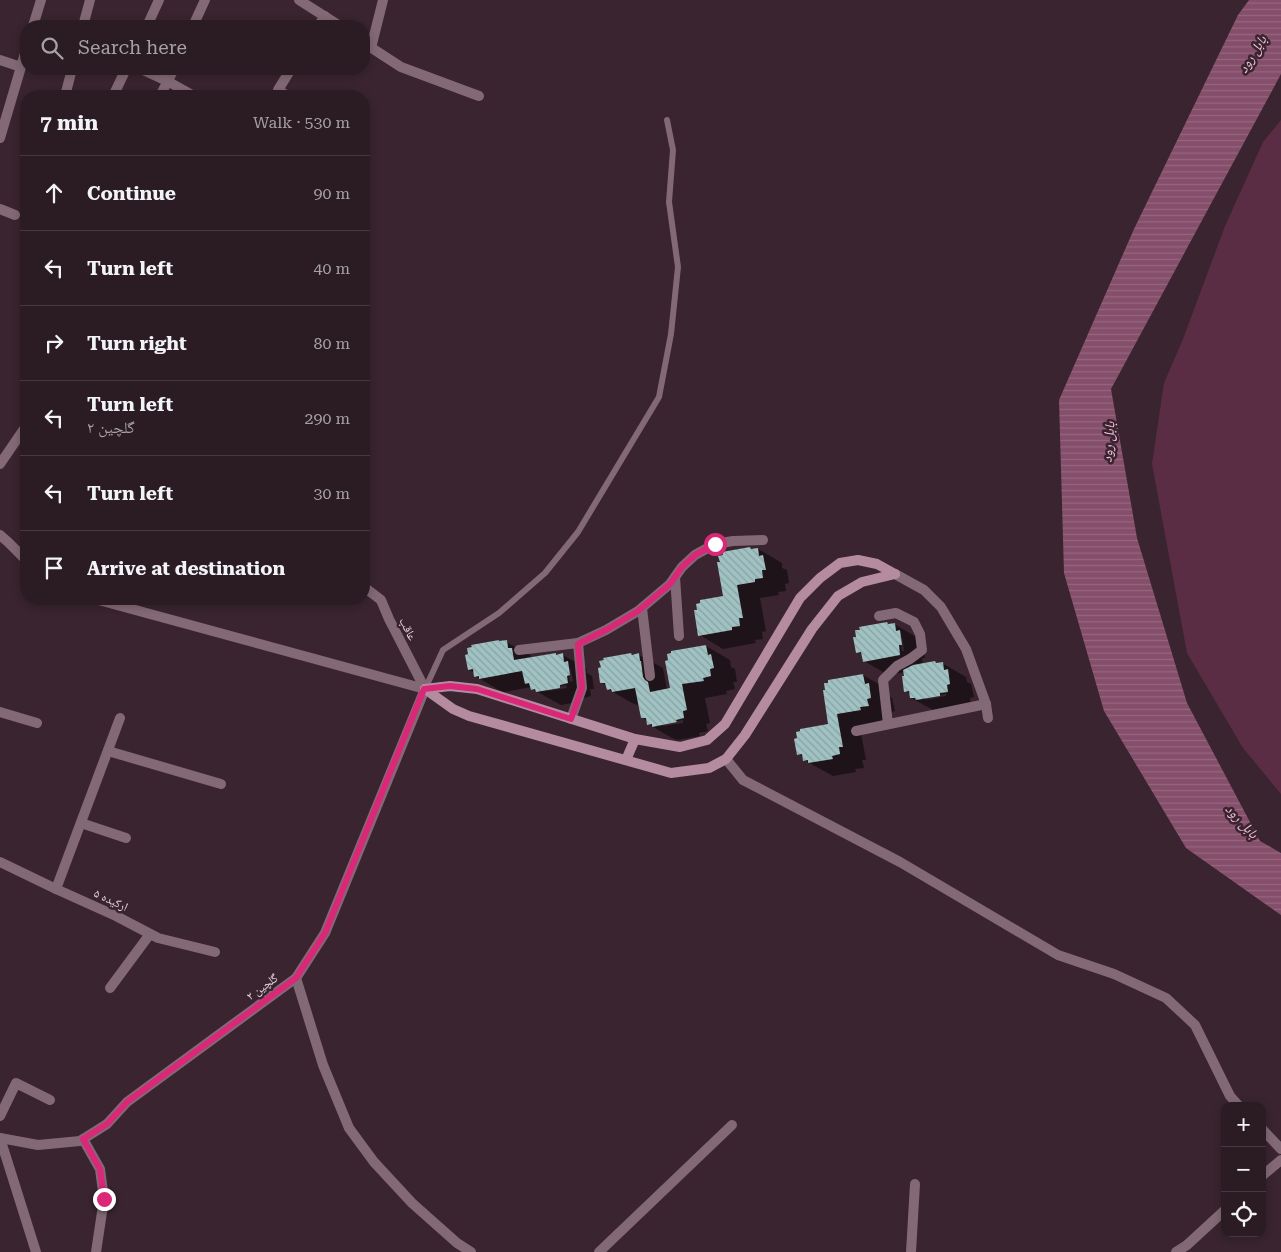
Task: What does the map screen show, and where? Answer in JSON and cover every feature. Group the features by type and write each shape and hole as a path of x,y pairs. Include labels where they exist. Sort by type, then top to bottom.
{"street":[{"path":"35,20 41,0"},
{"path":"85,20 90,0"},
{"path":"150,20 159,0"},
{"path":"196,20 205,0"},
{"path":"299,0 331,20"},
{"path":"370,39 383,0"},
{"path":"322,20 325,16"},
{"path":"370,46 401,66 479,96"},
{"path":"0,60 20,67"},
{"path":"0,138 20,70"},
{"path":"66,90 70,75"},
{"path":"116,90 123,75"},
{"path":"154,75 183,90"},
{"path":"164,90 172,75"},
{"path":"278,90 288,75"},
{"path":"0,209 15,215"},
{"path":"0,464 20,435"},
{"path":"0,535 20,554"},
{"path":"519,650 578,644 606,630 642,608 670,584 682,567 695,555 715,544 762,540"},
{"path":"424,689 450,686 477,689 635,739 680,747 707,740 724,724 800,598 820,578 840,563 858,560 877,564 896,574 924,590 941,607 966,649 986,704 988,718"},
{"path":"117,605 424,689 453,709 469,716 672,773 709,768 726,758 745,734 812,629 838,596 862,582 896,574"},
{"path":"675,577 679,636"},
{"name":"عاقب","path":"370,592 381,600 424,689"},
{"path":"642,608 650,676"},
{"path":"879,616 896,613 914,622 920,634 922,650 897,666 883,680 888,724"},
{"path":"571,719 582,688 578,644"},
{"name":"گلچین ۲","path":"0,1138 38,1144 80,1141 107,1124 127,1102 296,978 325,933 424,689"},
{"path":"856,731 986,704"},
{"path":"0,712 37,724"},
{"path":"56,889 120,718"},
{"path":"626,760 635,739"},
{"path":"108,751 221,784"},
{"path":"726,758 743,780 900,862 1058,955 1114,974 1166,998 1195,1025 1230,1096 1235,1102"},
{"path":"81,823 126,838"},
{"name":"ارکیده ۵","path":"0,862 116,916 158,938 215,952"},
{"path":"110,988 150,934"},
{"path":"296,978 323,1065 349,1128 374,1162 412,1203 457,1243 471,1252"},
{"path":"0,1116 16,1083 50,1100"},
{"path":"599,1252 732,1125"},
{"path":"1266,1133 1281,1149"},
{"path":"0,1138 36,1252"},
{"path":"83,1139 100,1169 104,1199 96,1252"},
{"path":"1266,1173 1281,1160"},
{"path":"911,1252 915,1184"},
{"path":"1176,1252 1187,1245 1221,1214"}],"lane":[{"path":"424,689 443,650 499,613 544,573 578,532 659,397 671,334 678,267 669,202 673,150 667,120"}],"shaded area":[{"path":"1281,120 1281,794 1243,748 1187,653 1152,464 1164,383 1183,339 1225,226 1263,142"}],"water":[{"name":"بابل رود","path":"1249,0 1281,0 1281,74 1111,389 1137,538 1187,703 1260,841 1281,853 1281,915 1186,848 1104,711 1064,573 1059,400 1134,229 1238,15"}],"building":[{"path":"750,547 751,549 758,548 759,556 763,555 766,570 762,570 763,578 755,579 755,582 737,585 743,618 739,618 740,626 732,627 732,630 698,636 694,610 697,610 696,604 700,603 700,600 723,596 717,562 720,562 718,556 723,555 722,552"},
{"path":"887,622 888,624 895,623 896,631 900,630 902,645 899,645 900,655 863,662 861,652 856,653 853,637 856,637 855,630 860,630 859,627"},
{"path":"507,640 508,648 512,648 514,660 563,653 564,662 568,661 570,675 567,676 568,683 560,685 560,688 536,692 535,689 531,690 529,683 525,684 522,671 479,679 479,676 474,677 473,669 468,670 465,655 468,654 467,648 472,647 471,645"},
{"path":"706,645 708,655 711,654 714,668 710,669 711,676 703,678 704,681 682,684 687,710 683,711 684,718 676,720 677,722 652,727 652,724 647,725 646,718 641,718 635,688 612,692 611,689 607,690 605,683 600,683 598,668 601,667 599,661 604,660 603,658 639,653 643,677 648,682 650,692 670,688 665,661 668,660 667,654 671,653 671,651"},
{"path":"935,661 936,663 943,662 944,670 948,669 950,684 947,685 948,692 940,693 940,696 916,700 915,698 910,698 909,691 904,692 903,670 913,665"},
{"path":"863,674 865,684 869,683 871,698 867,699 869,706 860,707 861,710 837,714 843,747 839,747 840,754 832,756 833,759 808,763 808,760 803,761 802,754 797,755 794,739 797,738 796,732 800,731 800,729 828,724 823,690 825,690 824,683 828,683 828,680"}],"route":[{"path":"104,1199 100,1169 83,1139 107,1124 127,1102 296,978 325,933 424,689 450,686 477,689 571,719 582,688 578,644 638,611 670,584 682,567 695,555 715,544"}]}
